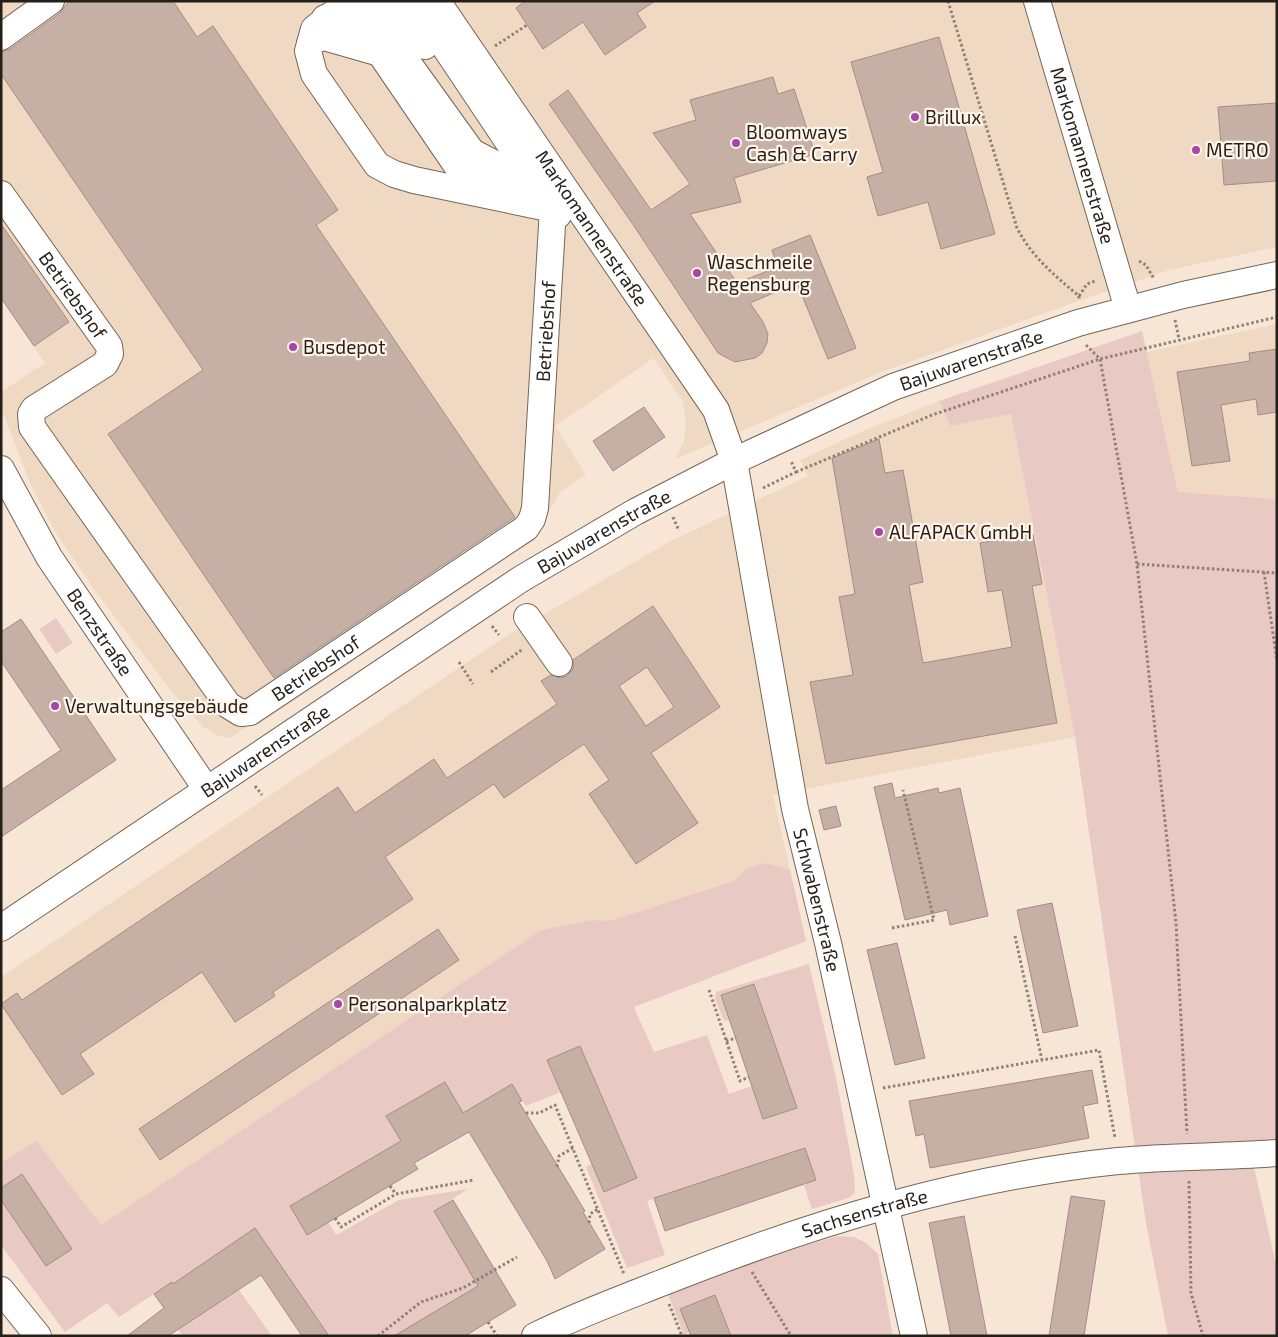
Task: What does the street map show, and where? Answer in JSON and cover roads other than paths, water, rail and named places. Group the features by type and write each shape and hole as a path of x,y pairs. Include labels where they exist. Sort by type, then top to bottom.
{"street":[{"path":"1,37 51,1"},
{"name":"Markomannenstraße","path":"1036,1 1128,309"},
{"path":"418,4 534,183 553,209 660,328"},
{"name":"Markomannenstraße","path":"418,4 476,59 716,410 734,461"},
{"path":"534,183 490,140 405,19 396,12 334,17 308,51 314,74 377,164 394,174 414,180 553,209"},
{"path":"334,17 382,32 390,38 472,152 534,183"},
{"name":"Betriebshof","path":"1,194 108,346 110,354 105,364 34,408 30,421 32,427 228,706 242,713 250,712 526,528 532,519 535,508 553,209"},
{"name":"Bajuwarenstraße","path":"1,928 521,579 635,512 734,461 893,387 1078,323 1167,299 1277,276"},
{"name":"Schwabenstraße","path":"734,461 794,809 828,944 914,1336"},
{"name":"Benzstraße","path":"1,469 49,557 207,790"},
{"path":"527,617 560,663"},
{"name":"Sachsenstraße","path":"536,1336 632,1294 740,1252 886,1205 1040,1172 1119,1161 1277,1153"},
{"path":"1,1290 38,1336"}],"place":[{"name":"Brillux","path":"915,117"},
{"name":"Bloomways Cash & Carry","path":"736,143"},
{"name":"METRO","path":"1196,150"},
{"name":"Waschmeile Regensburg","path":"697,273"},
{"name":"Busdepot","path":"293,347"},
{"name":"ALFAPACK GmbH","path":"879,532"},
{"name":"Verwaltungsgebäude","path":"55,706"},
{"name":"Personalparkplatz","path":"338,1004"}]}
